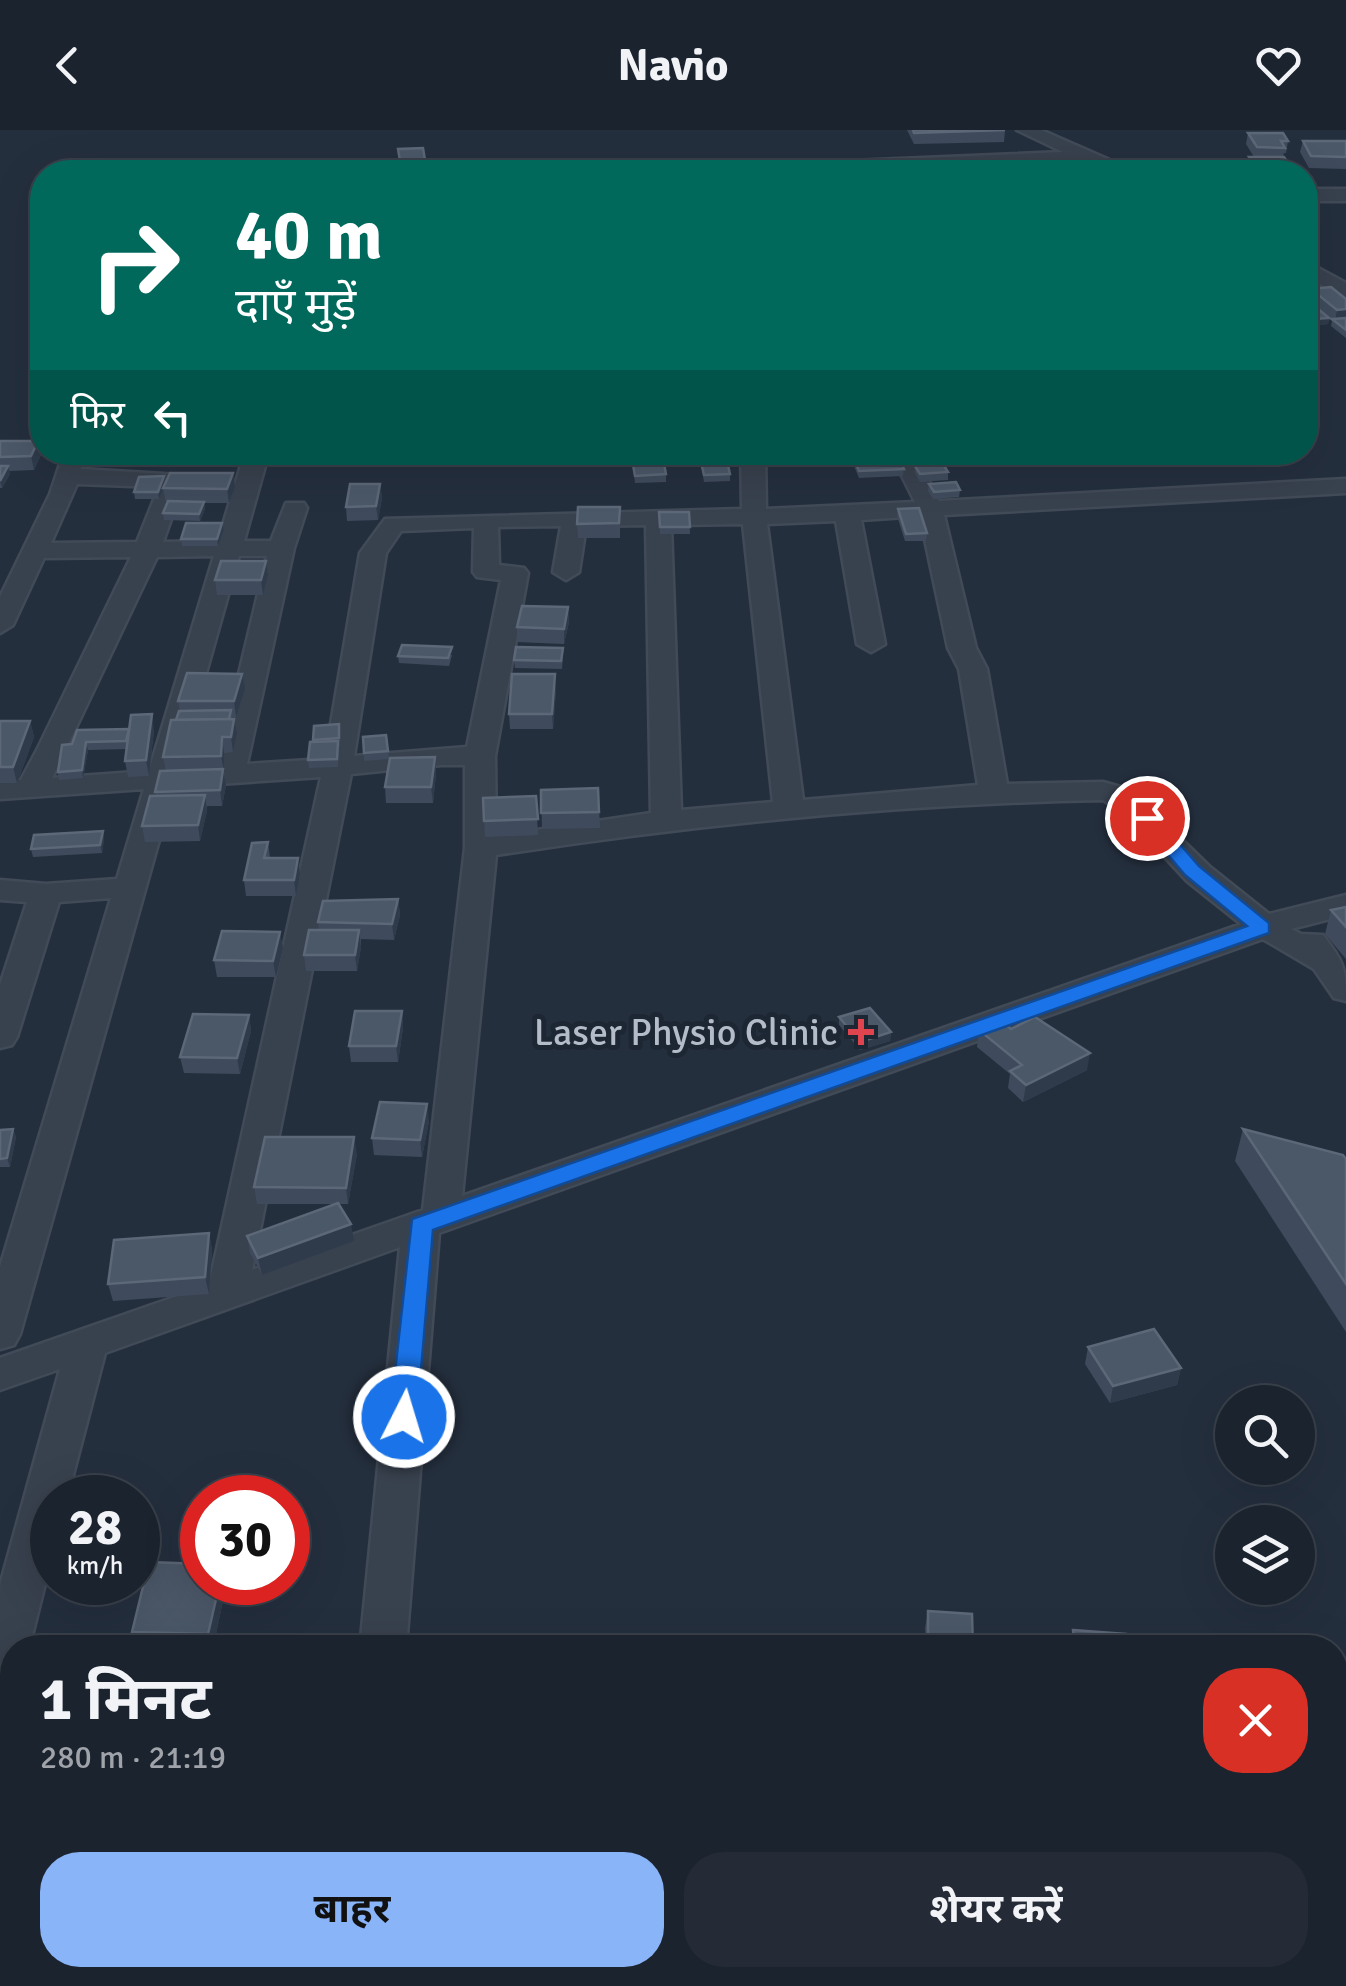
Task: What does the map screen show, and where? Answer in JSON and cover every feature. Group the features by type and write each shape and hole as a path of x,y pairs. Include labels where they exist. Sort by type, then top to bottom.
{"street":[{"path":"1026,130 1098,160"},
{"path":"994,160 1088,156"},
{"path":"1318,195 1346,196"},
{"path":"1318,275 1346,292"},
{"path":"0,625 71,465"},
{"path":"32,787 93,674 150,550 172,479 78,465"},
{"path":"0,1334 253,465"},
{"path":"753,465 754,516 788,809"},
{"path":"905,465 931,510 962,648 973,669 994,794"},
{"path":"227,1294 338,767 373,552 394,524 931,510 1346,486"},
{"path":"230,774 280,548 295,508"},
{"path":"847,513 868,609 871,644"},
{"path":"658,518 666,820"},
{"path":"566,572 575,519"},
{"path":"384,1635 431,1221 481,848 480,756 515,572 486,572 486,520"},
{"path":"34,551 280,548"},
{"path":"0,790 480,756"},
{"path":"481,848 666,820 788,809 994,794 1118,792 1147,818 1192,870 1278,922 1326,962 1346,990"},
{"path":"0,890 46,894 131,886"},
{"path":"0,1037 46,894"},
{"path":"0,1374 1278,922 1346,905"},
{"path":"9,1635 87,1343"}],"building":[{"path":"913,130 1005,130 914,133"},
{"path":"1248,133 1283,133 1288,141 1281,141 1285,148 1257,147"},
{"path":"1303,141 1346,141 1346,157 1311,156"},
{"path":"423,148 425,160 400,160 398,149"},
{"path":"1249,157 1286,160 1251,160"},
{"path":"1331,287 1346,299 1346,309 1337,310 1318,295 1318,288"},
{"path":"1346,318 1346,330 1332,319"},
{"path":"0,441 30,441 30,456 0,457"},
{"path":"633,465 664,465 666,474 635,476"},
{"path":"702,465 728,465 730,474 704,475"},
{"path":"856,465 902,465 904,469 859,471"},
{"path":"944,465 948,472 920,474 915,466"},
{"path":"170,473 233,473 227,489 163,488"},
{"path":"164,476 158,492 134,492 139,477"},
{"path":"956,482 960,490 934,492 929,484"},
{"path":"350,484 380,484 376,506 346,507"},
{"path":"168,501 204,502 199,514 163,513"},
{"path":"578,507 620,507 619,523 577,524"},
{"path":"919,508 927,533 906,534 898,509"},
{"path":"659,512 689,512 690,527 660,527"},
{"path":"186,523 222,523 217,539 181,539"},
{"path":"221,561 266,561 261,580 215,580"},
{"path":"522,606 568,607 564,629 517,627"},
{"path":"402,645 452,647 448,658 398,656"},
{"path":"516,647 563,648 561,661 514,660"},
{"path":"187,673 242,674 234,701 178,701"},
{"path":"512,674 555,674 552,714 509,714"},
{"path":"231,710 229,719 176,720 179,711"},
{"path":"152,714 146,760 125,761 131,715"},
{"path":"234,719 231,737 222,737 221,756 163,757 171,720"},
{"path":"0,721 30,721 13,767 0,767"},
{"path":"339,724 339,738 313,740 314,726"},
{"path":"129,729 126,741 86,742 82,770 58,772 62,745 72,744 77,730"},
{"path":"386,735 388,751 364,753 363,737"},
{"path":"338,741 337,759 308,760 310,742"},
{"path":"435,757 431,787 385,787 390,758"},
{"path":"223,769 220,790 155,792 160,771"},
{"path":"598,788 599,812 541,813 541,790"},
{"path":"205,795 198,825 142,826 150,796"},
{"path":"536,796 538,819 484,821 483,798"},
{"path":"103,831 100,845 31,849 34,835"},
{"path":"268,842 264,858 298,858 294,880 244,880 252,843"},
{"path":"398,899 392,924 318,922 323,901"},
{"path":"1346,907 1346,927 1331,910"},
{"path":"309,930 359,930 355,955 304,955"},
{"path":"222,931 280,932 273,961 214,960"},
{"path":"870,1008 891,1032 860,1042 839,1017"},
{"path":"355,1011 402,1011 396,1046 349,1046"},
{"path":"193,1014 249,1015 237,1058 180,1057"},
{"path":"1035,1017 1090,1053 1026,1085 1010,1071 1022,1065 979,1030 1000,1020 1011,1029"},
{"path":"380,1102 427,1104 420,1140 372,1138"},
{"path":"13,1129 7,1158 0,1159 0,1130"},
{"path":"1243,1129 1343,1155 1346,1159 1346,1284"},
{"path":"265,1137 354,1137 346,1188 254,1187"},
{"path":"338,1203 351,1224 258,1258 247,1236"},
{"path":"209,1233 205,1277 108,1284 114,1240"},
{"path":"1154,1329 1181,1368 1113,1386 1088,1347"},
{"path":"160,1562 180,1563 180,1605 215,1605 208,1634 132,1632 139,1605 160,1605"},
{"path":"928,1611 972,1614 973,1635 928,1635"},
{"path":"1073,1630 1126,1635 1074,1635"}],"place":[{"name":"Laser Physio Clinic","path":"861,1032"}],"route":[{"path":"404,1417 421,1225 1262,928 1192,870 1147,818"}]}
